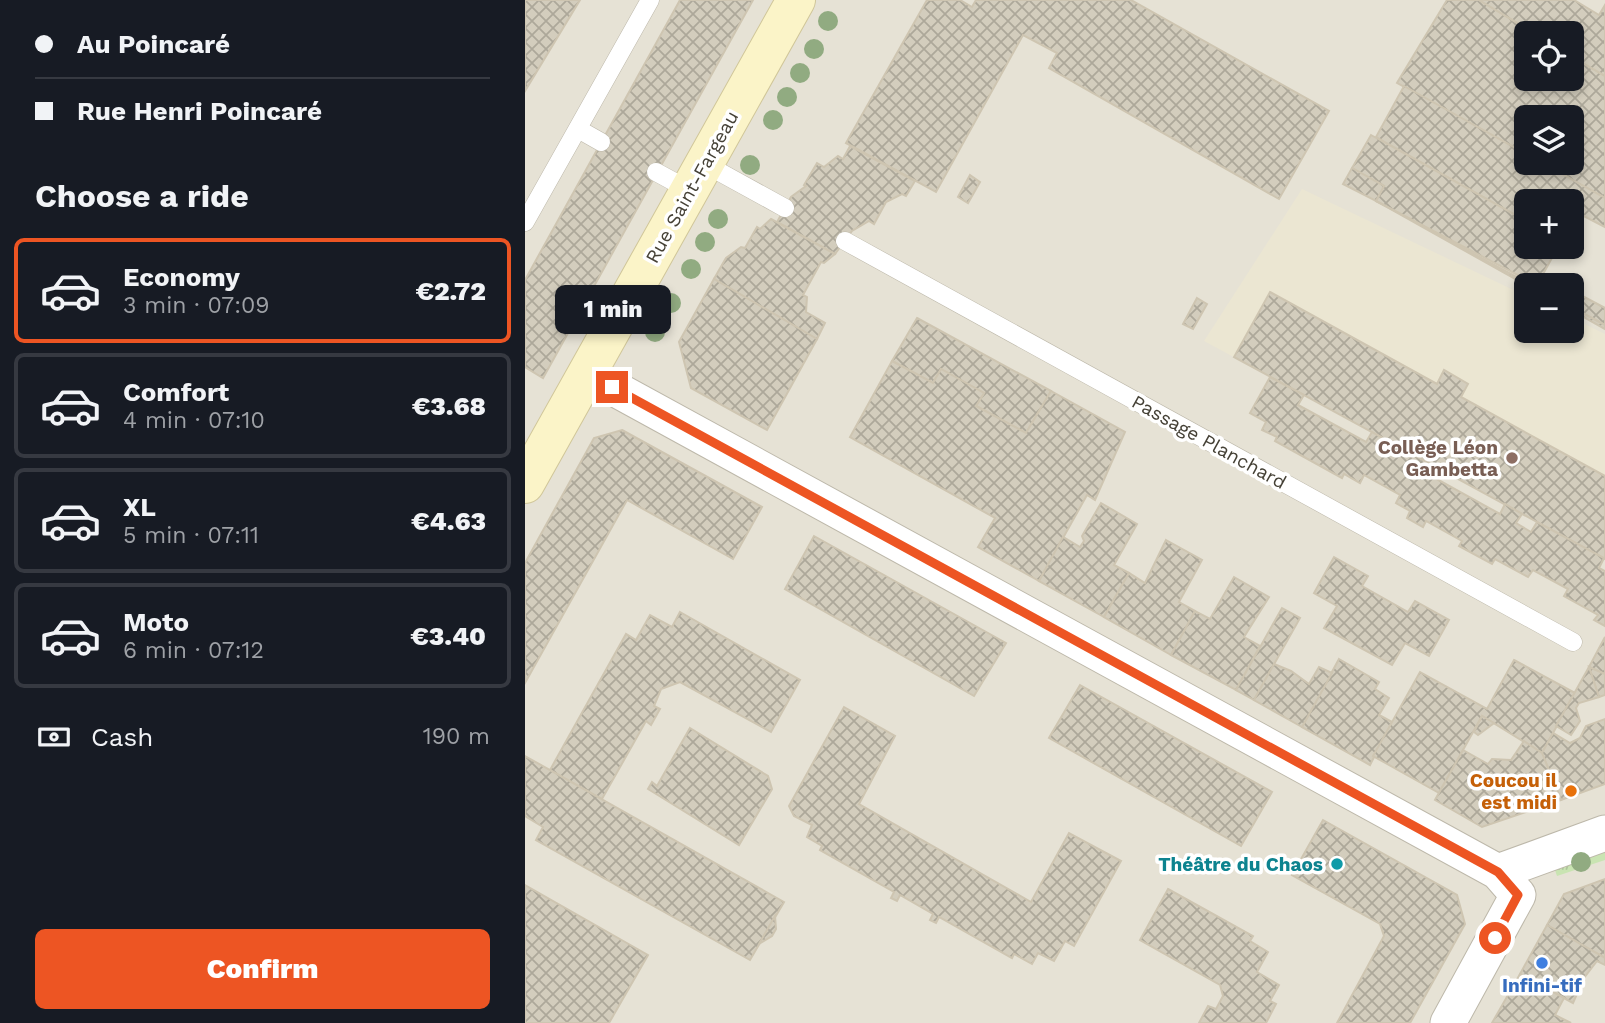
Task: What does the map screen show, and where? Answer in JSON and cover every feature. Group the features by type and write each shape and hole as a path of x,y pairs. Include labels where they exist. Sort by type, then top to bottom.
{"street":[{"name":"Rue Saint-Fargeau","path":"527,474 588,374 795,1"},
{"path":"588,374 1498,872 1518,895 1448,1023"},
{"path":"1498,872 1605,833"}],"lane":[{"path":"525,222 650,0"},
{"path":"578,130 601,142"},
{"path":"656,172 698,177 785,208"},
{"name":"Passage Planchard","path":"845,241 1573,642"}],"shaded area":[{"path":"525,0 1605,0 1605,1023 525,1023"},
{"name":"Collège Léon Gambetta","path":"1302,189 1514,290 1514,343 1584,343 1584,324 1605,334 1605,558 1204,341"}],"green space":[{"path":"1605,839 1605,860 1557,876 1551,858"}],"building":[{"path":"525,0 580,0 525,91"},
{"path":"680,0 753,0 543,378 525,367 525,280"},
{"path":"927,0 960,0 972,7 976,0 1131,0 1329,111 1279,199 1049,68 1057,53 1023,35 936,192 846,143"},
{"path":"1447,0 1479,0 1514,21 1514,91 1584,91 1584,64 1605,76 1605,198 1564,175 1584,175 1584,105 1514,105 1514,147 1397,83"},
{"path":"1479,0 1574,0 1599,15 1605,5 1605,76 1584,64 1584,21 1514,21"},
{"path":"1404,86 1514,147 1514,175 1564,175 1605,198 1605,227 1584,216 1584,189 1514,189 1514,214 1376,137"},
{"path":"1371,135 1514,214 1514,259 1551,259 1544,273 1514,273 1376,201 1384,186 1352,168"},
{"path":"850,146 915,181 906,196 902,194 886,202 874,224 869,221 852,231 835,254 777,222 791,197 806,186 804,185 817,163 824,167 838,156 843,159"},
{"path":"1352,168 1384,186 1376,201 1343,184"},
{"path":"970,175 980,182 968,203 958,197"},
{"path":"1376,201 1514,276 1514,278"},
{"path":"771,219 835,254 824,263 821,262 803,295 807,297 806,312 825,323 817,339 714,279 726,258 741,247 745,248 757,227 760,229"},
{"path":"714,279 817,339 767,430 691,388 679,342"},
{"name":"Collège Léon Gambetta","path":"1270,292 1437,384 1444,370 1468,384 1461,397 1605,476 1605,559 1234,357"},
{"path":"1584,297 1605,308 1605,325 1584,314"},
{"path":"1197,298 1207,304 1193,329 1183,324"},
{"path":"1584,314 1605,325 1605,329 1584,317"},
{"path":"917,318 1051,391 1026,433 976,406 984,393 941,369 933,383 892,361"},
{"path":"892,361 933,383 941,369 984,393 976,406 1026,433 1051,391 1125,432 1095,500 1087,495 1039,581 978,547 995,518 850,437"},
{"path":"1270,377 1304,395 1298,405 1366,442 1372,432 1438,468 1433,477 1500,514 1505,504 1522,514 1516,523 1531,532 1537,522 1604,558 1599,568 1605,571 1605,626 1594,620 1598,615 1564,596 1568,589 1533,570 1528,577 1495,559 1492,564 1459,546 1462,541 1426,521 1423,527 1407,518 1410,511 1396,503 1400,495 1364,475 1360,483 1344,474 1342,478 1275,441 1277,437 1262,430 1266,422 1250,413"},
{"path":"622,430 762,507 733,559 627,500 525,683 525,563 594,438"},
{"path":"1101,503 1137,524 1114,565 1129,573 1104,617 1039,581 1063,537 1080,547 1084,541 1082,536"},
{"path":"814,536 1006,643 974,696 785,589"},
{"path":"1166,540 1202,560 1179,602 1195,611 1171,655 1104,617 1129,573 1145,583"},
{"path":"1334,557 1368,576 1362,586 1408,612 1415,601 1449,620 1429,656 1405,643 1392,665 1324,628 1337,606 1314,593"},
{"path":"1234,577 1269,597 1244,637 1260,646 1236,690 1171,655 1195,611 1210,619"},
{"path":"1282,608 1300,618 1254,700 1236,690"},
{"path":"680,612 800,680 771,732 680,682 661,689 654,706 660,709 651,725 646,721 602,799 550,770 626,634 636,640 650,615 672,627"},
{"path":"1605,637 1605,674 1589,667"},
{"path":"1339,659 1379,682 1375,689 1389,698 1379,715 1392,722 1370,765 1302,727"},
{"path":"1514,660 1575,693 1542,753 1482,716 1439,793 1373,756 1420,672 1487,709"},
{"path":"1274,664 1291,671 1309,684 1319,667 1332,673 1302,727 1254,700"},
{"path":"1589,667 1605,674 1605,695 1599,697"},
{"path":"1589,667 1599,697 1579,703 1576,708 1580,721 1571,735 1556,726"},
{"path":"1080,685 1272,792 1241,846 1049,738"},
{"path":"844,707 895,736 859,804 1031,902 1069,833 1121,861 1074,946 1065,941 1054,961 1038,953 1032,964 1014,954 1012,958 939,917 936,923 930,920 933,914 900,895 897,901 891,898 894,892 820,850 822,846 807,837 812,825 794,816 789,806"},
{"path":"1482,716 1494,723 1478,735 1474,732"},
{"path":"1605,719 1605,784 1561,800 1542,753 1553,733 1570,743 1580,738 1586,726"},
{"path":"690,728 768,776 772,789 739,845 648,789 652,782 657,786"},
{"path":"1524,741 1542,753 1561,800 1482,827 1435,800 1463,750 1488,764 1492,759 1511,760"},
{"path":"525,756 784,902 750,960 536,840 543,827 525,816"},
{"path":"1323,820 1457,895 1465,924 1410,1023 1337,1023 1384,936 1380,924 1292,875"},
{"path":"1605,879 1605,958 1547,925 1564,894"},
{"path":"525,885 648,955 609,1023 525,1023"},
{"path":"1168,889 1253,936 1250,941 1268,952 1257,972 1279,985 1270,1001 1276,1004 1266,1023 1199,1023 1208,1006 1216,1009 1223,996 1220,985 1140,940"},
{"path":"775,916 776,929 772,936 759,944"},
{"path":"1547,925 1605,958 1605,965 1597,961 1584,978 1573,1003 1520,974"},
{"path":"1520,974 1564,998 1555,1015 1571,1023 1492,1023"}],"place":[{"name":"Collège Léon Gambetta","path":"1512,458"},
{"name":"Coucou il est midi","path":"1571,791"},
{"name":"Théâtre du Chaos","path":"1337,864"},
{"name":"Infini-tif","path":"1542,963"}],"route":[{"path":"612,387 1498,872 1518,895 1495,938"}]}
